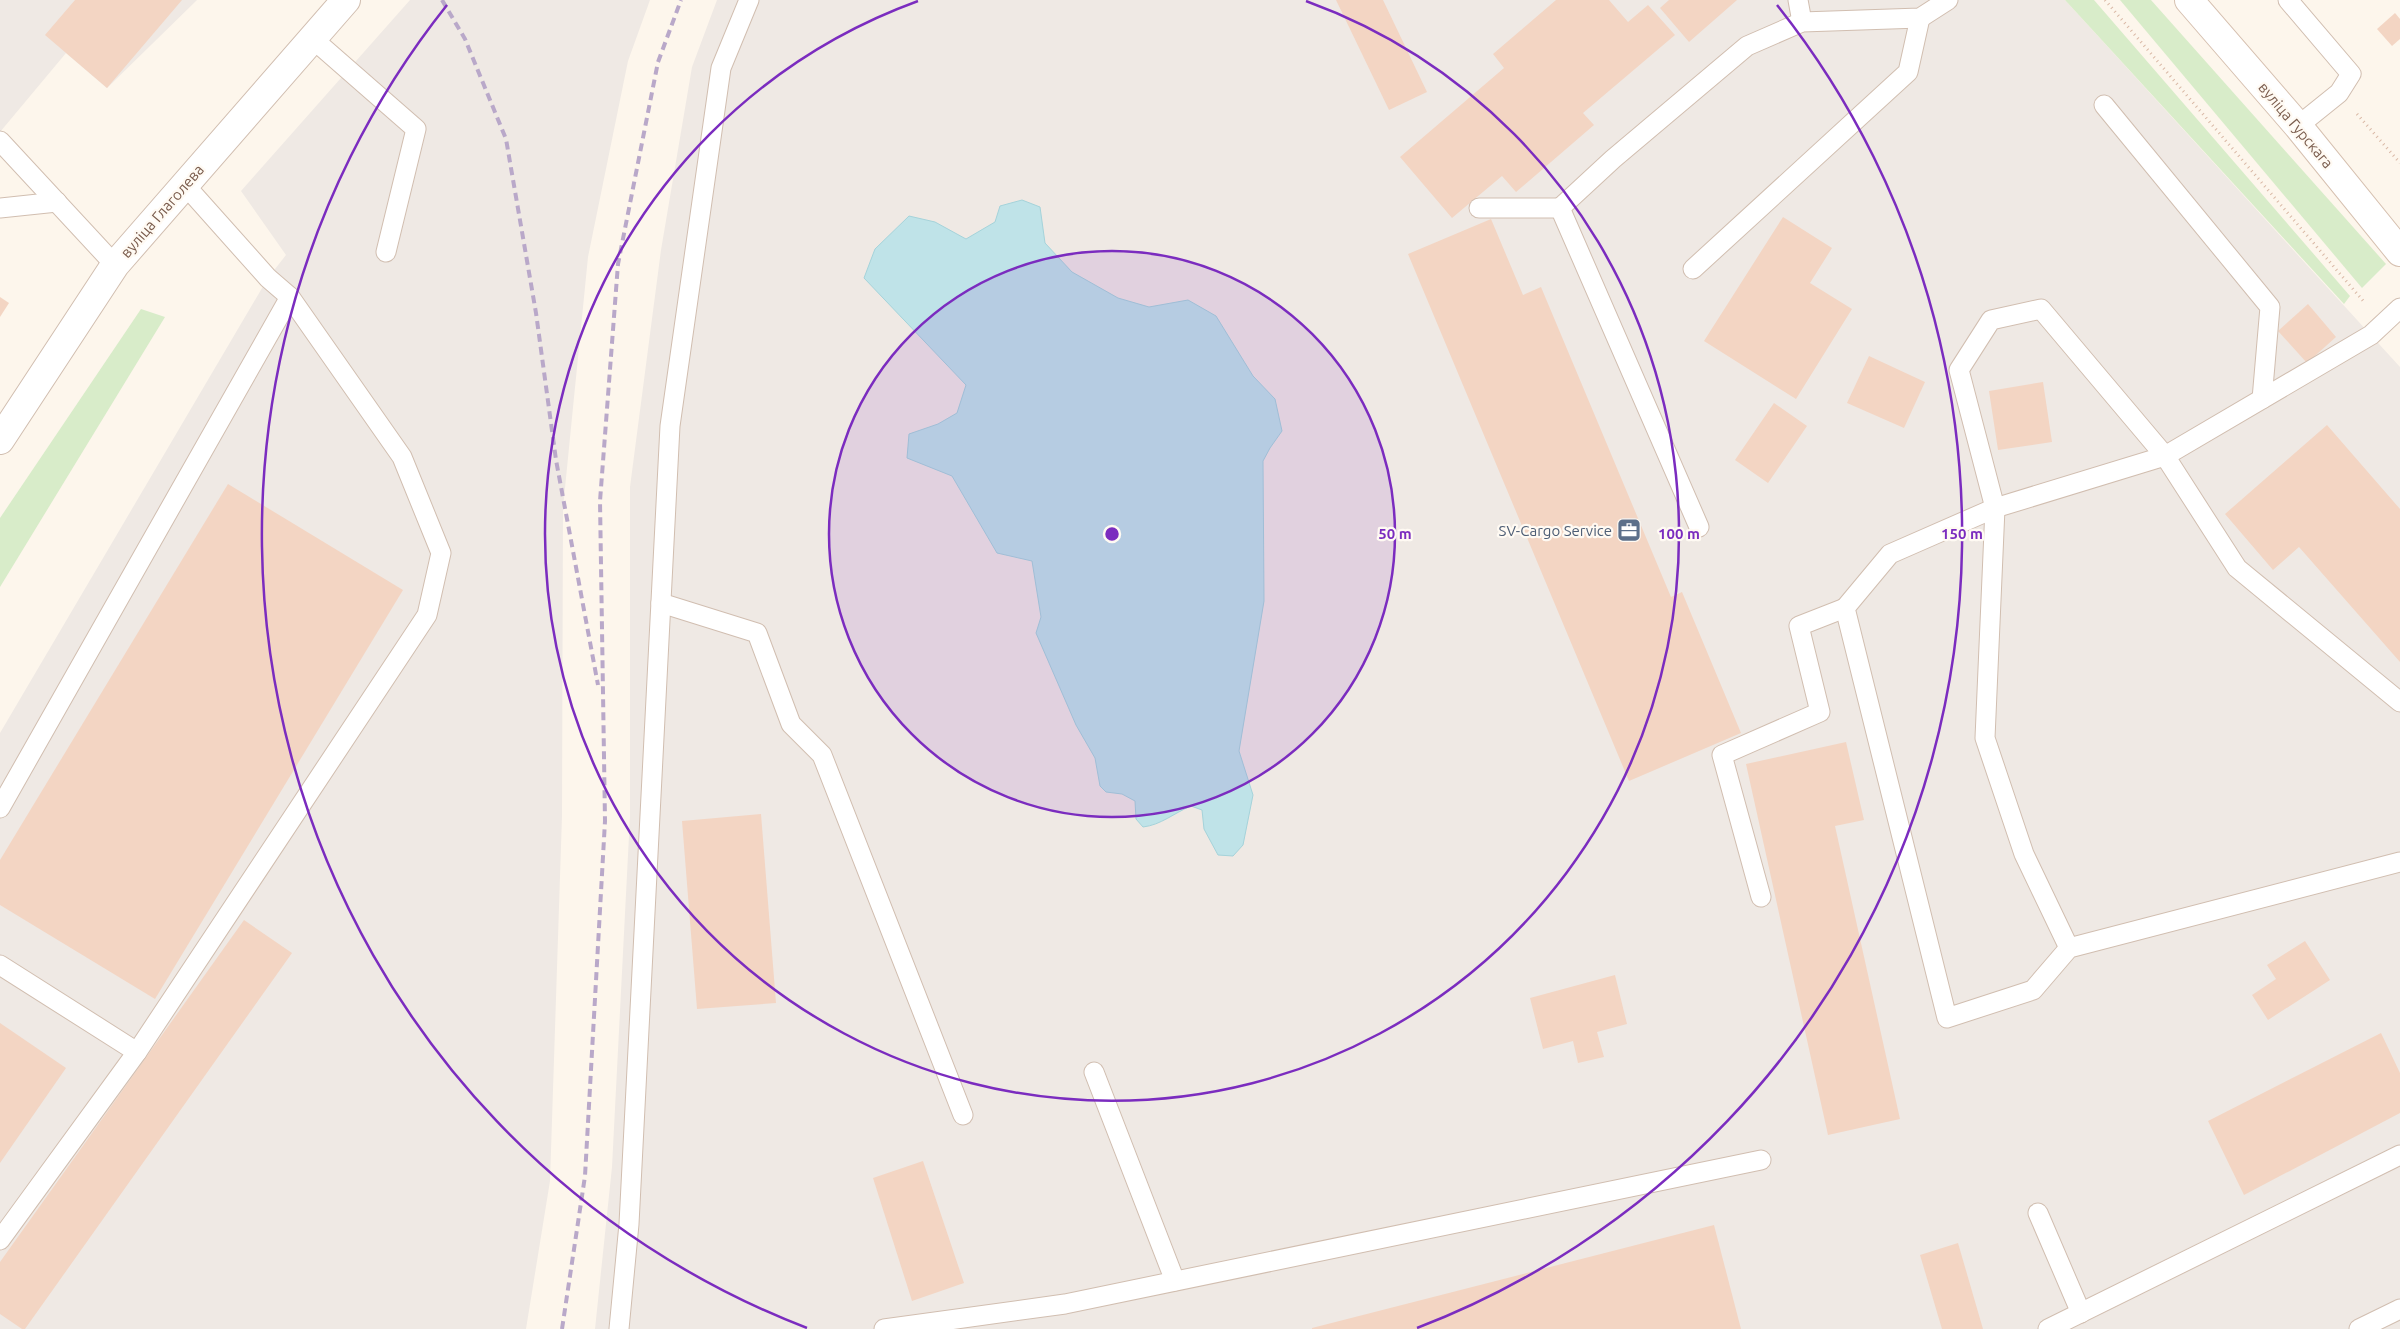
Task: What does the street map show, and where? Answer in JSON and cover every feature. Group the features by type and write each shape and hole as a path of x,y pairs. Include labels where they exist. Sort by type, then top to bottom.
{"street":[{"name":"вуліца Глаголева","path":"0,440 115,265 346,0"},
{"name":"вуліца Гурскага","path":"2189,0 2298,126 2400,252"}],"lane":[{"path":"619,1329 629,1224 670,426 721,68 749,0"},
{"path":"1798,0 1802,22"},
{"path":"1479,208 1560,208 1613,159 1748,46 1802,22 1920,18 1948,0"},
{"path":"2288,0 2351,74 2339,94 2298,126"},
{"path":"1693,269 1908,72 1920,18"},
{"path":"313,39 416,129 386,252"},
{"path":"2104,104 2270,308 2262,399"},
{"path":"0,141 115,265"},
{"path":"0,1240 137,1052 427,615 441,553 402,457 290,297 268,278 185,185"},
{"path":"0,208 57,202"},
{"path":"1560,208 1699,526"},
{"path":"0,808 290,297"},
{"path":"1761,897 1722,755 1820,712 1799,626 1845,608 1890,554 1995,508 2165,456 2371,335 2400,308"},
{"path":"2069,948 2024,854 1986,738 1995,508 1959,370 1991,320 2042,309 2165,456 2237,568 2400,702"},
{"path":"661,604 757,633 791,724 822,756 963,1114"},
{"path":"1845,608 1947,1018 2033,990 2069,948 2400,862"},
{"path":"0,965 137,1052"},
{"path":"1094,1072 1175,1281"},
{"path":"2048,1329 2400,1155"},
{"path":"884,1329 1065,1304 1761,1160"},
{"path":"2038,1214 2081,1312"},
{"path":"2359,1329 2400,1309"}],"path":[{"path":"2105,0 2383,324"}],"shaded area":[{"path":"0,0 197,0 107,88 66,53 0,132"},
{"path":"410,0 650,0 628,61 588,257 563,508 562,816 550,1181 526,1329 0,1329 0,733 268,278 286,255 241,191"},
{"path":"717,0 2065,0 2400,367 2400,1329 595,1329 612,1167 630,816 630,487 661,250 692,67"}],"green space":[{"path":"2065,0 2094,0 2350,296 2344,304"},
{"path":"2120,0 2151,0 2386,264 2362,288"},
{"path":"141,309 165,317 0,587 0,518"}],"water":[{"path":"1022,200 1040,207 1045,243 1072,272 1118,298 1149,307 1188,300 1216,316 1253,376 1275,399 1282,431 1263,461 1264,601 1239,751 1253,795 1243,845 1233,856 1218,855 1204,829 1202,810 1191,806 1162,821 1143,827 1136,819 1135,801 1122,794 1106,792 1100,786 1095,758 1076,725 1036,633 1041,617 1032,561 997,553 952,476 907,458 909,434 938,424 957,413 966,385 864,278 875,249 909,216 935,222 966,239 995,222 1000,206"}],"building":[{"path":"75,0 182,0 107,88 45,35"},
{"path":"1336,0 1383,0 1427,92 1389,110"},
{"path":"1556,0 1609,0 1628,22 1648,5 1675,35 1583,113 1594,125 1516,192 1502,176 1452,218 1400,157 1504,68 1493,54"},
{"path":"1669,0 1737,0 1689,42 1660,8"},
{"path":"2395,13 2400,19 2400,39 2392,46 2377,29"},
{"path":"1783,217 1832,248 1810,283 1852,309 1796,399 1704,341"},
{"path":"1491,219 1523,295 1541,287 1671,597 1682,592 1741,733 1629,781 1408,254"},
{"path":"0,297 9,303 0,317"},
{"path":"2308,304 2336,337 2307,363 2278,331"},
{"path":"1869,356 1925,382 1904,428 1847,403"},
{"path":"2043,382 2052,442 1998,450 1989,391"},
{"path":"1774,403 1807,426 1768,483 1735,460"},
{"path":"2327,425 2400,509 2400,662 2299,547 2273,570 2225,514"},
{"path":"228,484 403,590 155,999 0,905 0,860"},
{"path":"1846,742 1864,820 1835,826 1900,1119 1828,1135 1746,764"},
{"path":"761,814 776,1003 697,1009 682,821"},
{"path":"244,920 292,953 25,1329 22,1329 0,1314 0,1262"},
{"path":"2305,941 2330,980 2268,1020 2252,995 2276,979 2267,965"},
{"path":"1615,975 1627,1024 1597,1032 1604,1057 1578,1063 1573,1041 1543,1049 1530,998"},
{"path":"0,1023 66,1068 0,1163"},
{"path":"2381,1033 2400,1073 2400,1113 2244,1195 2208,1121"},
{"path":"923,1161 964,1283 912,1301 873,1178"},
{"path":"1714,1225 1741,1329 1312,1329 1312,1328"},
{"path":"1958,1243 1983,1329 1942,1329 1920,1255"}],"railway":[{"path":"442,0 465,39 506,139 536,313 556,460 598,685"},
{"path":"562,1329 585,1176 605,821 600,501 618,264 658,62 681,0"}],"place":[{"name":"SV-Cargo Service","path":"1629,530"}]}
